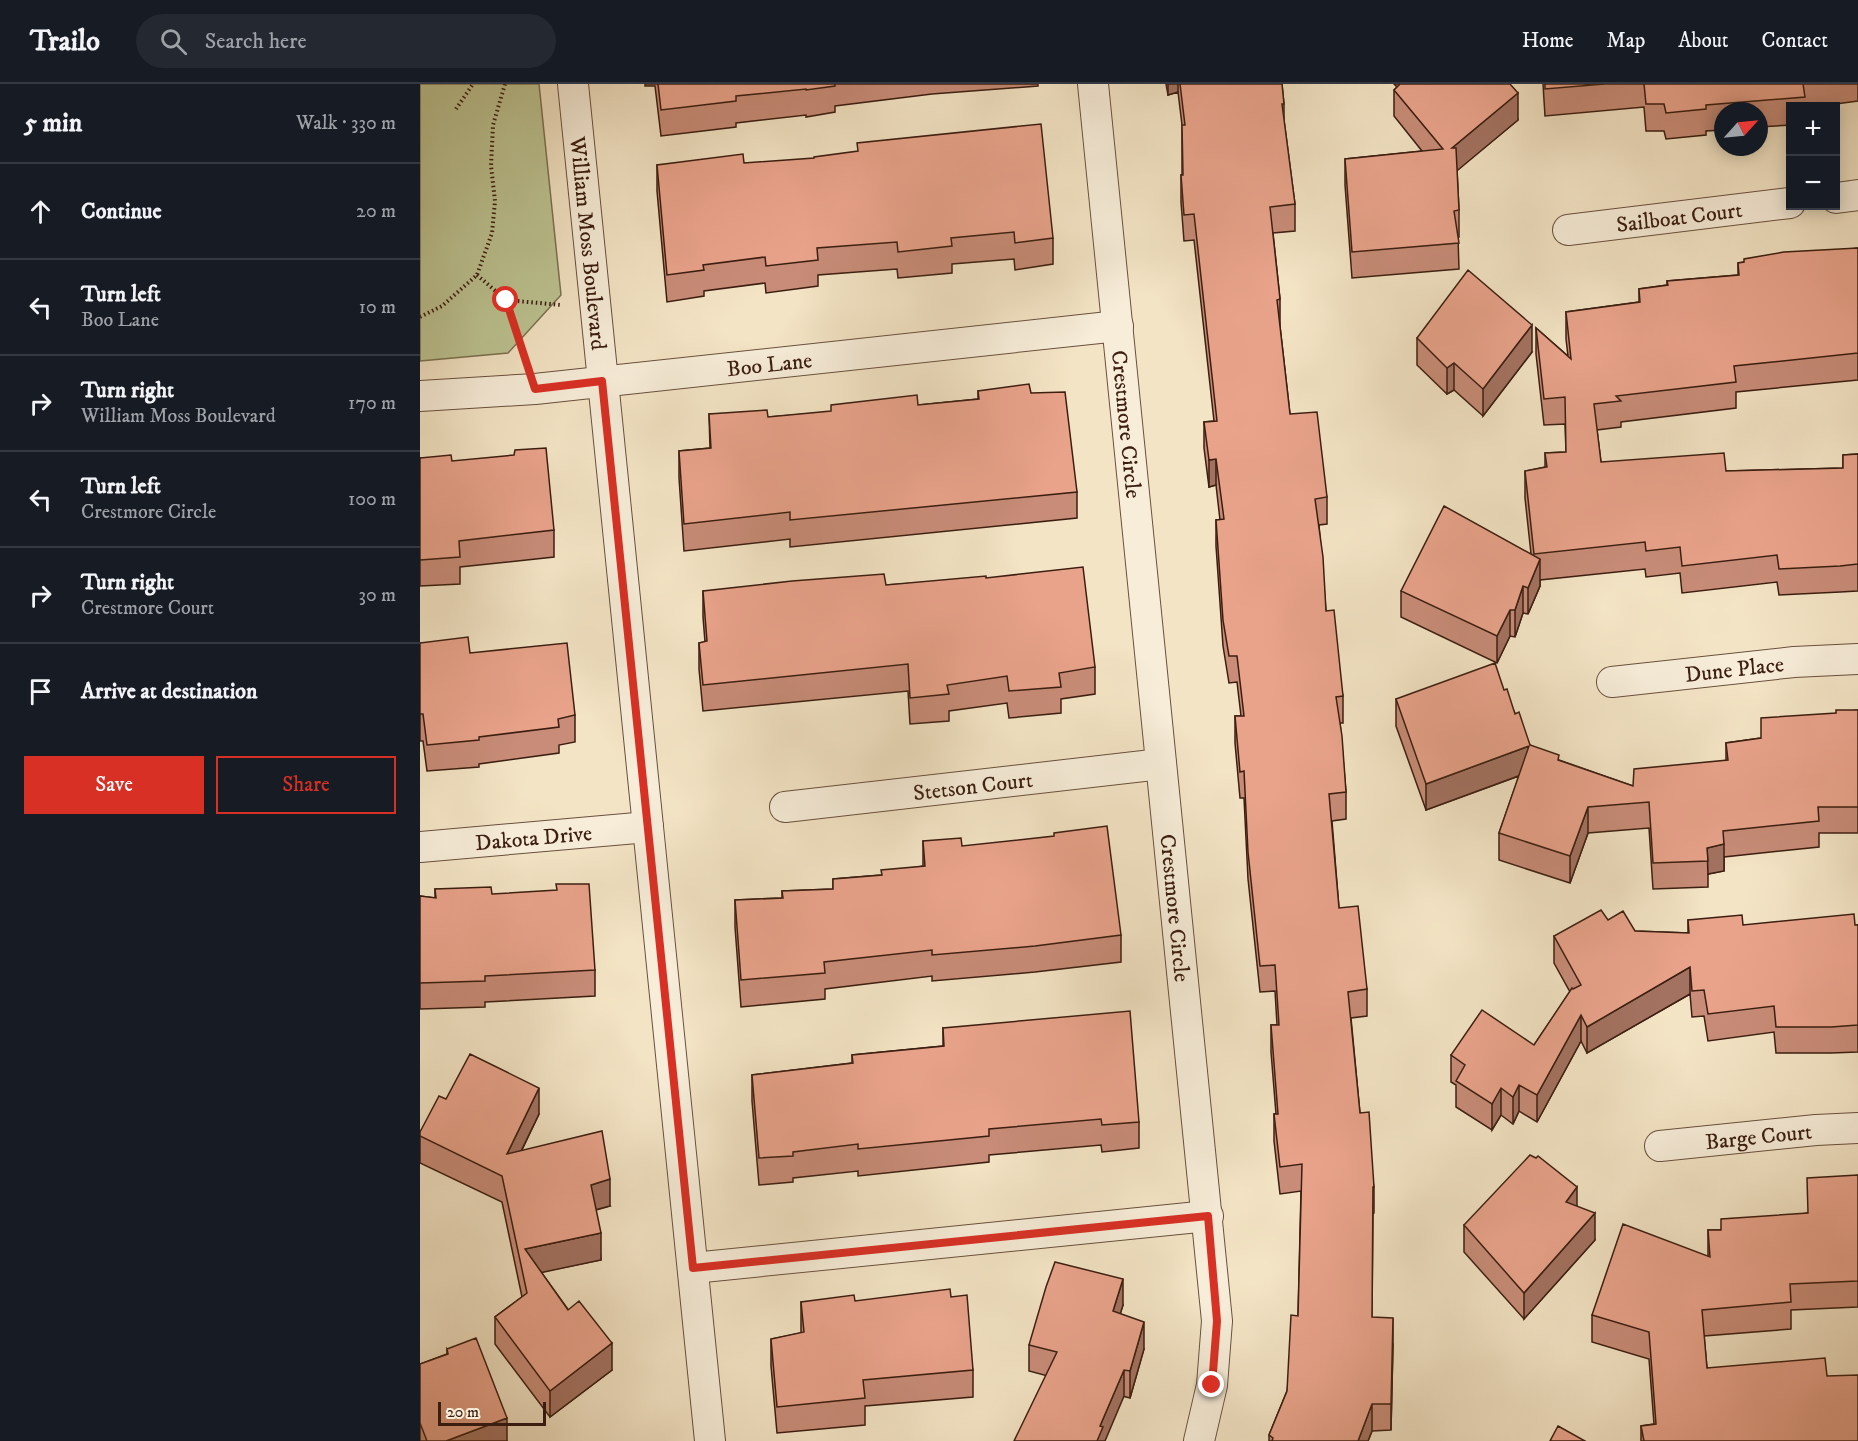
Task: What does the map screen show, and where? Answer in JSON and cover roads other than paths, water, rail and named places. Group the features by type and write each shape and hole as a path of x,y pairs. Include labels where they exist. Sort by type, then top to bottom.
{"street":[{"name":"William Moss Boulevard","path":"573,84 710,1441"},
{"name":"Crestmore Circle","path":"1093,84 1217,1321 1212,1385 1199,1441"},
{"path":"1840,197 1858,195"},
{"name":"Sailboat Court","path":"1568,230 1786,204"},
{"name":"Boo Lane","path":"420,396 535,389 1118,326"},
{"name":"Dune Place","path":"1612,682 1794,662 1858,659"},
{"name":"Stetson Court","path":"785,807 1161,764"},
{"name":"Dakota Drive","path":"420,847 648,827"},
{"name":"Barge Court","path":"1660,1146 1858,1128"},
{"path":"693,1268 1208,1216"}]}
